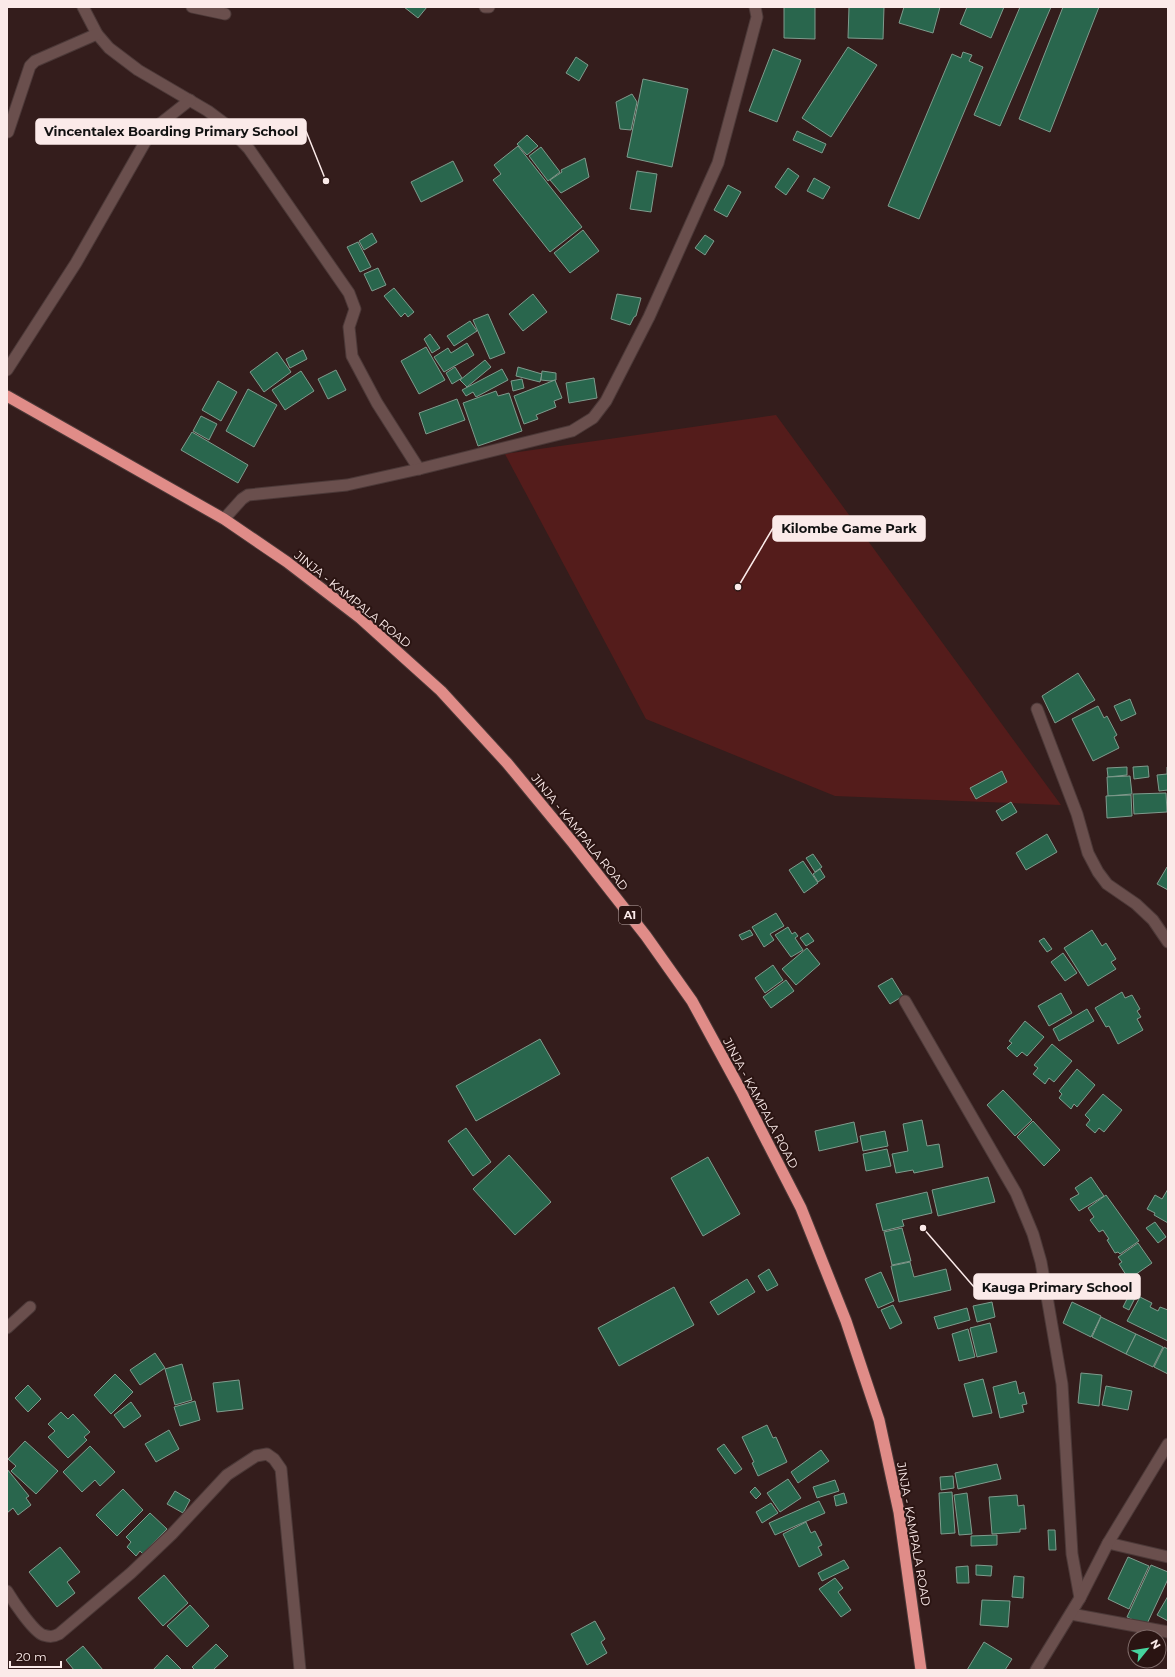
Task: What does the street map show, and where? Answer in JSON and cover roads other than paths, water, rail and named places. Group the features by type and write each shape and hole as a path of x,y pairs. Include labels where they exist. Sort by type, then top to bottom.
{"highway":[{"name":"JINJA - KAMPALA ROAD","path":"7,396 224,519 287,562 360,618 441,691 507,763 573,843 646,936 692,1002 801,1208 846,1321 879,1420 899,1512 921,1670"}],"street":[{"path":"82,7 97,34 109,48 138,70 190,100 224,123 249,149 349,293 355,308 349,327 352,356 377,403 420,469"},
{"path":"192,7 225,14"},
{"path":"224,519 242,499 248,495 347,485 420,469 572,431 593,418 606,401 649,317 718,163 757,17 755,7"},
{"path":"8,132 30,66 35,61 97,34"},
{"path":"7,370 76,263 152,130 190,100"},
{"path":"1037,710 1077,814 1088,853 1098,872 1107,884 1136,904 1153,920 1168,942"},
{"path":"905,1001 1016,1193 1033,1234 1041,1262 1062,1384 1072,1554 1080,1598"},
{"path":"7,1328 30,1307"},
{"path":"1036,1670 1071,1614 1108,1544 1168,1444"},
{"path":"7,1591 16,1607 41,1635 51,1637 59,1634 136,1568 172,1534 227,1475 256,1456 267,1454 274,1459 281,1469 300,1670"},
{"path":"1108,1544 1168,1557"},
{"path":"1071,1614 1168,1632"}],"place":[{"name":"Vincentalex Boarding Primary School","path":"326,181"},
{"name":"Kilombe Game Park","path":"738,587"},
{"name":"Kauga Primary School","path":"923,1228"}]}
